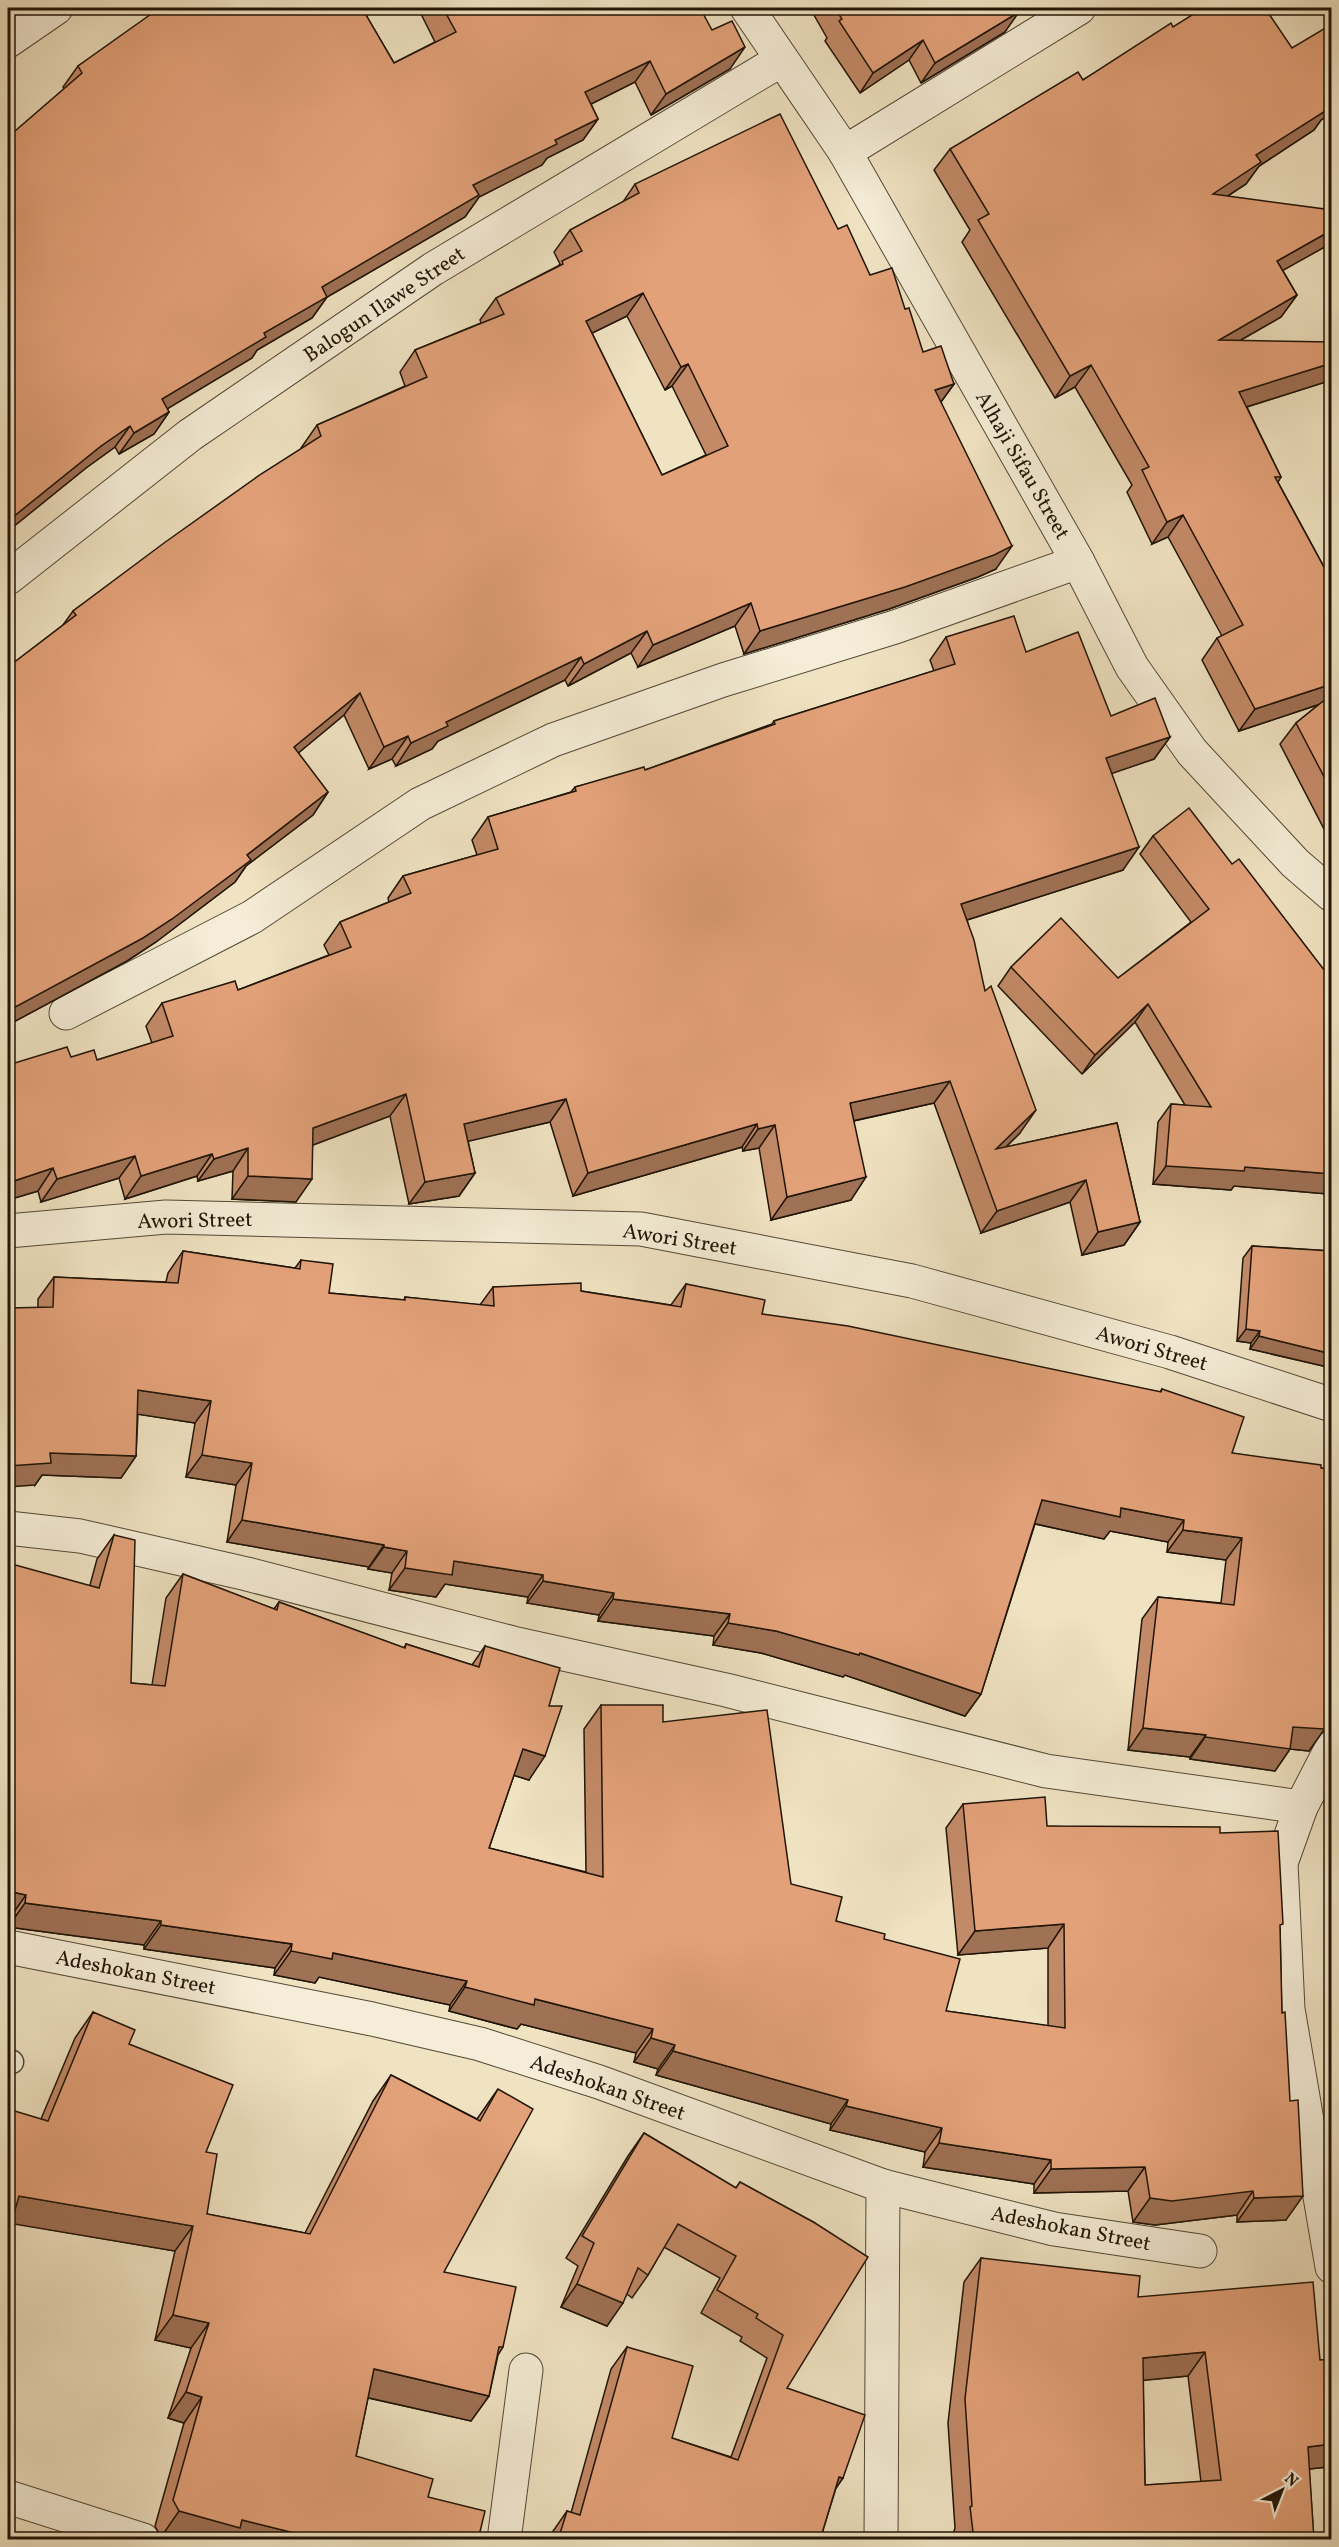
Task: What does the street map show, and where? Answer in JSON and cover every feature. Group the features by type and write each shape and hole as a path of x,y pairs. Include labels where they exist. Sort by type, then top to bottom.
{"street":[{"path":"8,41 56,8"},
{"name":"Alhaji Sifau Street","path":"747,8 845,152 1078,562 1132,667 1192,752 1295,863 1332,895"},
{"path":"845,152 1079,8"},
{"name":"Balogun Ilawe Street","path":"8,578 190,435 433,269 781,60"},
{"path":"66,1013 252,917 420,804 553,740 723,680 895,627 1078,562"},
{"name":"Awori Street","path":"8,1231 166,1217 641,1229 912,1281 1170,1352 1332,1405"},
{"path":"8,1528 80,1536 247,1575 513,1643 726,1690 1046,1771 1301,1807"},
{"path":"1332,1747 1301,1807 1281,1863 1288,2009 1332,2267"},
{"name":"Adeshokan Street","path":"8,1947 372,2019 480,2044 599,2082 883,2186 1054,2229 1200,2251"},
{"path":"881,2540 883,2186"},
{"path":"504,2540 526,2370"},
{"path":"8,2497 143,2540"}],"building":[{"path":"164,8 362,8 394,63 456,32 443,8 700,8 712,30 732,21 745,47 666,94 650,61 585,92 598,119 555,140 557,144 473,185 479,195 322,287 327,297 264,333 266,337 162,399 169,412 134,433 130,426 101,446 8,521 8,123 14,132 82,73 78,66 154,12 156,14"},
{"path":"835,8 1016,8 1019,12 935,63 923,40 873,73 839,21 842,19"},
{"path":"1203,8 1265,8 1292,48 1332,24 1332,101 1327,104 1330,108 1256,155 1261,162 1213,194 1332,210 1332,230 1277,261 1297,295 1219,340 1332,342 1332,363 1239,392 1281,477 1275,477 1332,582 1332,684 1255,709 1217,638 1243,625 1183,515 1167,522 1142,470 1149,467 1091,365 1070,376 978,220 989,214 950,149 1078,72 1083,80 1171,23 1173,27"},
{"path":"780,114 838,229 847,225 870,275 892,268 905,309 909,308 923,352 941,346 954,384 935,390 1012,546 994,555 905,587 760,631 751,603 653,645 647,631 584,664 581,657 446,722 448,726 411,743 408,736 384,747 360,693 294,747 328,792 247,855 251,860 172,919 143,938 8,1011 8,667 76,615 73,611 164,543 261,474 321,436 317,425 427,377 415,350 504,314 496,298 563,264 562,261 582,251 570,230 639,193 635,184","holes":["643,293 681,367 688,364 728,446 662,475 586,321"]},
{"path":"1014,616 1026,652 1078,632 1111,716 1155,698 1170,737 1106,758 1139,847 961,904 974,940 985,991 991,986 1036,1110 996,1149 1117,1123 1140,1222 1098,1232 1086,1180 997,1211 950,1081 850,1103 866,1177 787,1197 775,1125 758,1129 757,1124 588,1173 566,1099 464,1124 475,1173 425,1182 406,1094 313,1128 312,1179 248,1176 248,1148 214,1159 212,1154 141,1176 135,1156 57,1179 53,1168 8,1183 8,1065 67,1047 71,1057 94,1050 97,1060 173,1036 162,1003 235,981 238,990 351,947 340,922 411,893 403,876 498,849 488,817 576,791 575,787 644,767 645,770 775,724 774,721 955,664 946,637"},
{"path":"1332,694 1332,792 1296,723"},
{"path":"1189,808 1232,864 1239,859 1328,975 1332,973 1332,1174 1245,1167 1244,1171 1166,1166 1171,1104 1211,1107 1148,1004 1095,1055 1011,967 1061,918 1118,978 1209,909 1153,836"},
{"path":"1252,1246 1332,1251 1332,1354 1259,1336 1260,1331 1246,1329"},
{"path":"183,1251 300,1269 301,1260 333,1264 329,1293 405,1300 405,1297 494,1306 493,1287 581,1283 581,1291 681,1307 686,1284 765,1300 762,1314 848,1326 1161,1392 1162,1389 1244,1417 1232,1453 1321,1465 1321,1468 1332,1469 1332,1718 1324,1729 1293,1727 1290,1749 1205,1737 1206,1735 1143,1728 1158,1597 1234,1605 1242,1538 1183,1530 1184,1520 1121,1508 1120,1517 1042,1500 981,1694 860,1653 859,1655 776,1631 728,1623 730,1614 613,1599 614,1593 543,1581 543,1575 454,1561 452,1575 405,1568 407,1551 242,1520 252,1463 202,1455 211,1401 138,1390 136,1456 50,1453 51,1463 8,1466 8,1308 53,1307 54,1277 178,1283"},
{"path":"114,1535 135,1540 131,1683 165,1686 183,1574 277,1610 279,1602 405,1648 406,1644 479,1667 485,1646 560,1668 549,1706 562,1706 545,1756 523,1749 489,1848 603,1877 601,1705 663,1705 663,1722 767,1710 791,1884 842,1897 836,1921 885,1934 884,1939 960,1959 946,2011 1065,2028 1064,1924 975,1931 963,1804 1045,1797 1047,1826 1220,1827 1220,1833 1278,1831 1283,1924 1280,1925 1282,2013 1285,2012 1290,2101 1298,2100 1303,2196 1254,2198 1253,2191 1172,2201 1150,2198 1145,2167 1051,2169 1051,2160 939,2143 942,2128 846,2106 848,2100 673,2051 675,2045 651,2038 653,2029 535,1999 534,2005 465,1987 467,1981 333,1953 332,1959 291,1951 292,1944 161,1925 161,1921 25,1903 26,1895 8,1891 8,1563 99,1588"},
{"path":"93,2012 135,2030 129,2044 233,2085 206,2152 217,2154 207,2214 310,2234 391,2075 480,2121 498,2089 533,2109 444,2272 516,2287 503,2347 499,2347 489,2396 374,2369 356,2456 433,2479 428,2497 485,2511 478,2540 416,2538 416,2540 323,2540 242,2520 240,2528 179,2511 173,2500 202,2397 186,2392 209,2323 173,2315 193,2226 19,2196 8,2235 8,2109 48,2121"},
{"path":"644,2133 736,2188 740,2182 815,2223 868,2257 787,2388 865,2415 843,2478 839,2477 820,2540 558,2540 567,2511 580,2515 627,2347 693,2366 672,2438 738,2460 783,2335 756,2318 758,2314 717,2290 736,2256 678,2224 648,2275 638,2268 623,2303 577,2284 594,2243 582,2236"},
{"path":"981,2258 1140,2276 1138,2297 1313,2282 1320,2360 1332,2359 1332,2444 1308,2447 1314,2540 974,2540 970,2507 972,2506 965,2399","holes":["1205,2352 1221,2480 1145,2485 1143,2358"]},
{"path":"52,2534 63,2540 50,2540"}]}
